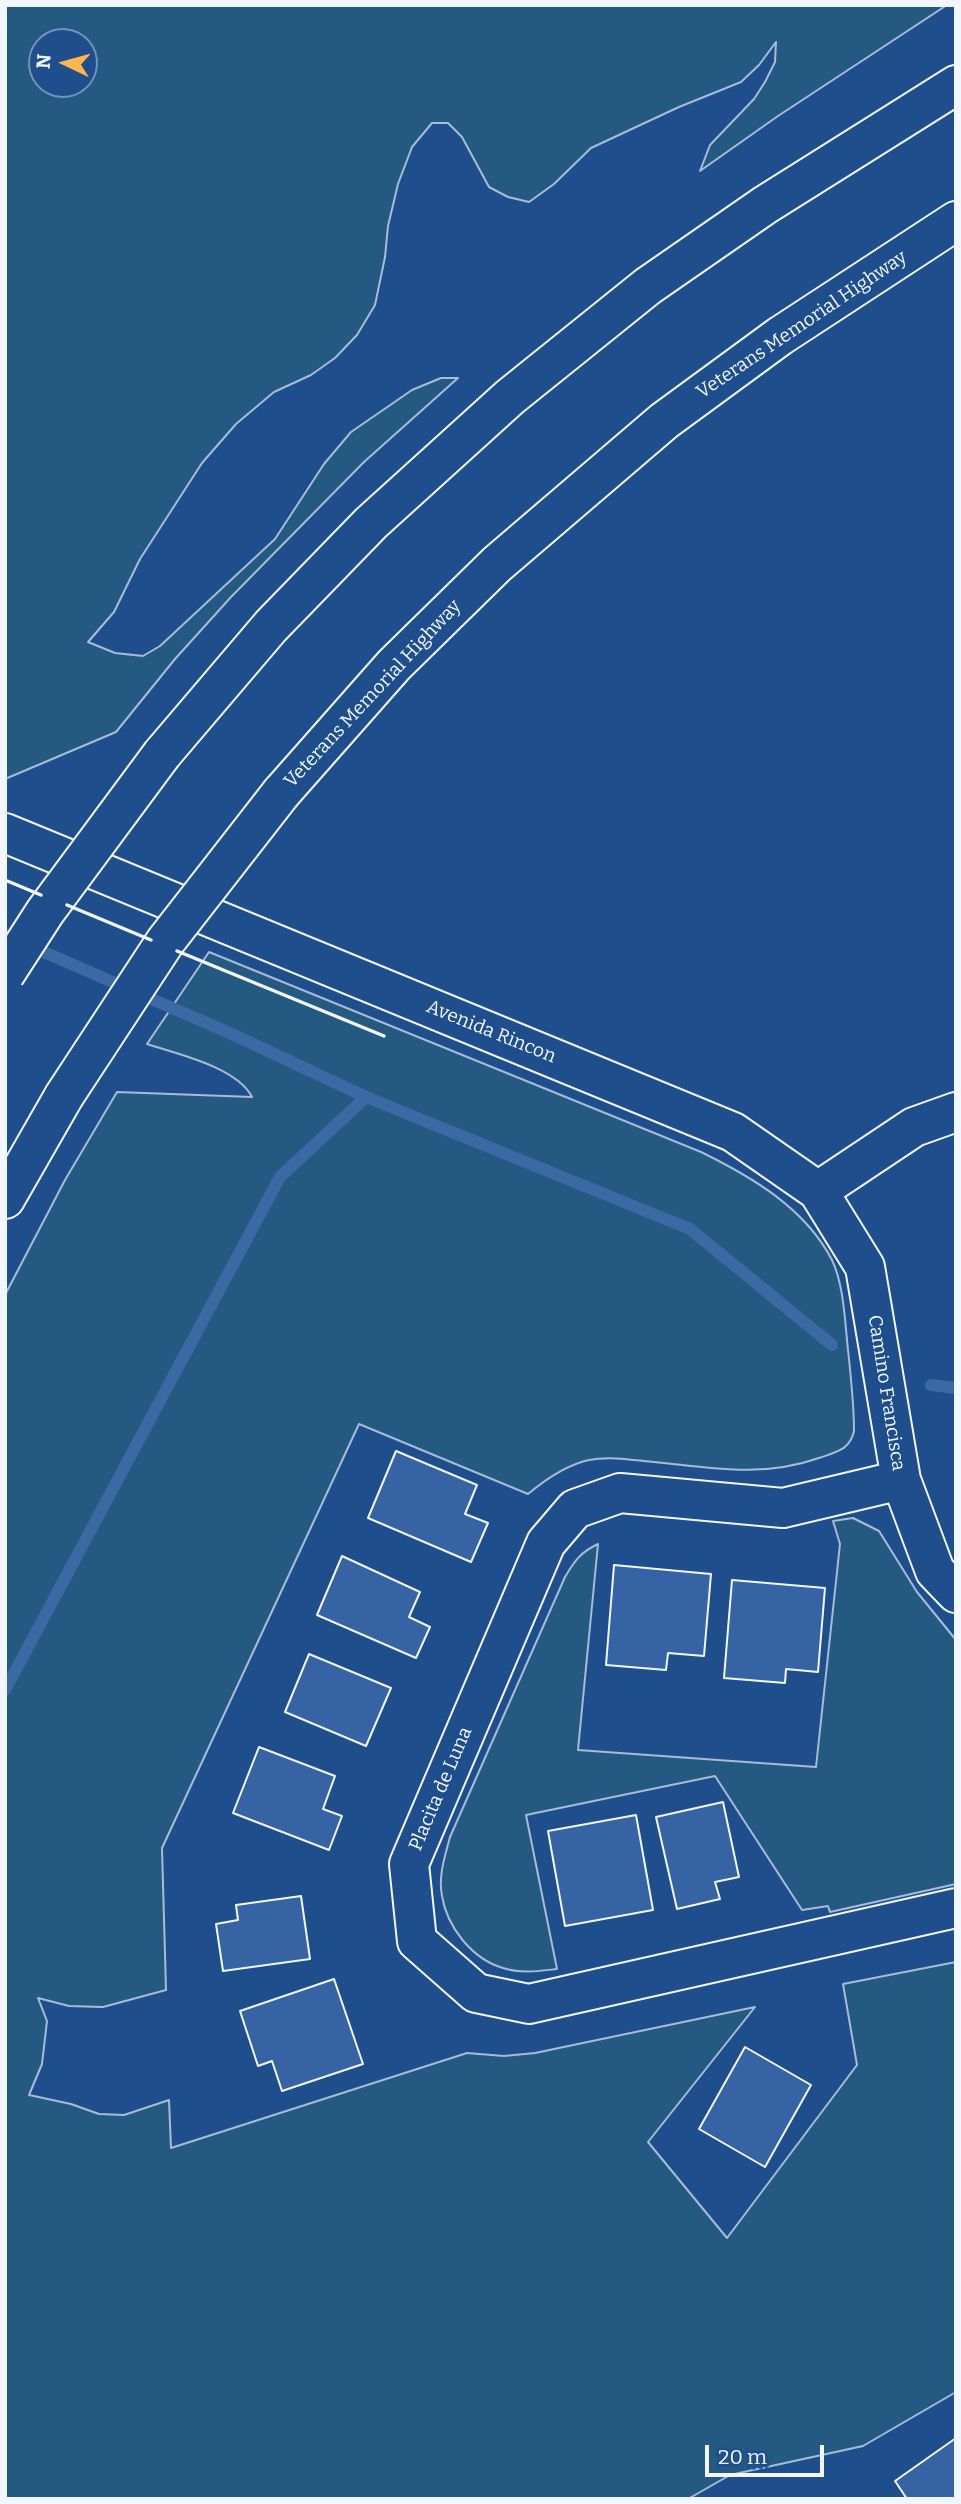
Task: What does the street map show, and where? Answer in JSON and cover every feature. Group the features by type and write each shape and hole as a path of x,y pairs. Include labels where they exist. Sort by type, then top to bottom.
{"main road":[{"path":"5,974 45,912 162,754 271,626 362,532 510,397 648,286 765,205 956,85"},
{"name":"Veterans Memorial Highway","path":"5,1199 64,1096 165,942 281,793 394,665 497,564 664,421 780,336 956,221"},
{"name":"Avenida Rincon","path":"5,832 733,1132 818,1191"},
{"path":"818,1191 914,1127 956,1112"},
{"name":"Camino Francisca","path":"818,1191 865,1267 901,1480 935,1571 956,1593"},
{"name":"Placita de Luna","path":"901,1480 783,1508 620,1493 575,1509 546,1543 409,1864 417,1941 477,1993 529,2004 956,1908"}],"shaded area":[{"path":"5,5 947,5 778,116 700,171 710,145 754,99 765,82 775,62 776,42 759,65 741,82 591,148 554,184 529,202 508,197 489,187 462,137 448,123 432,123 412,147 398,184 375,305 357,335 335,358 311,375 274,392 236,424 202,463 140,559 114,612 88,642 115,653 143,656 160,646 275,539 324,464 351,432 412,390 441,378 458,378 364,462 231,597 175,659 116,732 5,779"},
{"path":"209,952 701,1152 758,1183 776,1196 821,1241 836,1270 845,1316 854,1431 849,1442 841,1449 798,1464 737,1470 597,1459 564,1469 528,1494 359,1424 162,1848 166,1990 103,2007 69,2006 38,1998 47,2021 42,2064 29,2095 71,2104 99,2114 124,2115 169,2100 171,2148 467,2053 504,2056 535,2053 755,2007 648,2142 727,2238 857,2065 843,1984 956,1962 956,2392 863,2446 730,2475 688,2499 5,2499 5,1295 65,1180 117,1092 252,1097 233,1077 220,1070 147,1044"},
{"path":"853,1518 879,1531 917,1592 956,1640 956,1884 830,1912 828,1906 802,1910 715,1776 526,1815 557,1969 530,1972 510,1970 492,1964 471,1949 455,1930 442,1896 441,1874 450,1837 565,1577 579,1557 598,1544 578,1750 816,1767 840,1544 833,1521"}],"building":[{"path":"396,1451 477,1485 465,1514 488,1523 471,1562 368,1518"},
{"path":"342,1556 420,1592 409,1617 430,1627 416,1658 317,1615"},
{"path":"614,1565 711,1574 704,1656 668,1653 666,1670 606,1665"},
{"path":"732,1580 825,1588 818,1672 786,1669 785,1683 724,1678"},
{"path":"309,1654 391,1688 366,1746 285,1712"},
{"path":"259,1747 335,1776 323,1809 342,1816 329,1850 233,1813"},
{"path":"723,1802 739,1877 715,1882 720,1899 677,1909 656,1817"},
{"path":"636,1815 653,1910 565,1926 548,1831"},
{"path":"301,1896 310,1959 223,1971 216,1924 238,1920 236,1905"},
{"path":"334,1979 363,2064 282,2091 272,2061 258,2066 240,2011"},
{"path":"745,2047 811,2085 765,2167 699,2129"},
{"path":"956,2438 956,2499 907,2499 895,2481"}],"waterway":[{"path":"5,935 234,1035 366,1097 690,1229 832,1345"},
{"path":"5,1690 280,1177 366,1097"},
{"path":"931,1385 956,1388"}],"wall":[{"path":"5,880 41,895"},
{"path":"67,905 151,940"},
{"path":"177,951 384,1036"}]}
